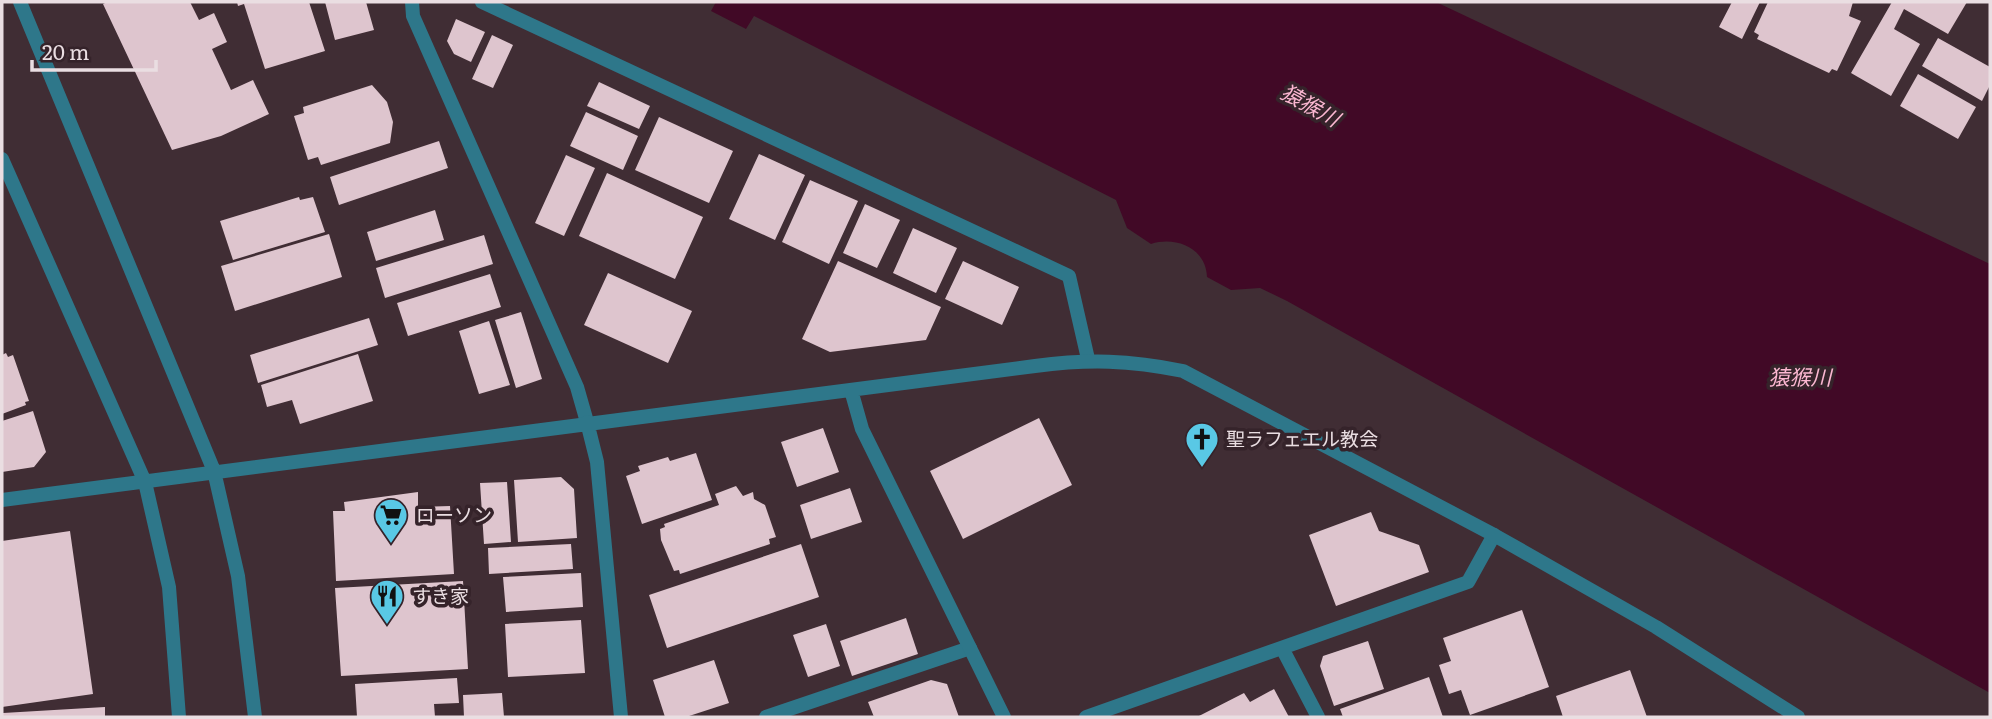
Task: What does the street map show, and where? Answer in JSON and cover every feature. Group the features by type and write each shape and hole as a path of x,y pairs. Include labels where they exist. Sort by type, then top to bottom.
{"street":[{"path":"20,2 214,471 238,576 255,717"},
{"path":"412,2 413,16 577,387 597,462 621,717"},
{"path":"482,2 1069,276 1088,359"},
{"path":"2,159 145,482 169,587 179,717"},
{"path":"2,500 1088,359 1135,362 1183,371 1494,535 1656,627 1798,717"},
{"path":"851,390 862,429 1004,717"},
{"path":"1086,717 1468,582 1494,535"},
{"path":"766,717 970,648"},
{"path":"1283,648 1318,717"}],"water":[{"name":"猿猴川","path":"716,2 1436,2 1990,264 1990,693 1287,301 1260,288 1231,290 1207,277 1201,258 1188,247 1170,242 1151,244 1127,228 1116,200 754,16 746,29 711,11"}],"building":[{"path":"190,2 199,20 214,13 227,42 212,49 231,90 253,80 269,114 221,136 172,150 103,4"},
{"path":"237,2 309,2 325,51 265,69 244,4 238,6"},
{"path":"325,2 366,2 374,30 335,40"},
{"path":"1732,2 1760,2 1742,39 1719,27"},
{"path":"1768,2 1853,2 1849,16 1861,21 1837,71 1832,69 1829,73 1757,39 1759,35 1754,32"},
{"path":"1892,2 1967,2 1948,34 1904,9 1894,29 1920,44 1891,96 1851,73"},
{"path":"456,19 485,32 471,62 454,54 447,41"},
{"path":"492,35 513,45 493,88 472,79"},
{"path":"1938,38 1990,67 1990,85 1982,101 1922,66"},
{"path":"1918,74 1976,107 1958,139 1900,106"},
{"path":"599,82 650,106 639,129 587,106"},
{"path":"372,85 387,102 393,122 390,143 321,165 318,157 308,160 294,116 304,113 303,107"},
{"path":"586,112 638,136 623,170 570,146"},
{"path":"659,117 733,151 709,203 635,170"},
{"path":"439,141 448,168 339,205 330,177"},
{"path":"759,154 805,175 775,240 729,219"},
{"path":"566,155 595,168 564,236 535,223"},
{"path":"607,173 703,217 675,279 579,236"},
{"path":"810,180 858,201 829,264 782,242"},
{"path":"299,197 300,200 313,197 325,232 233,260 220,221"},
{"path":"865,204 900,220 877,268 843,253"},
{"path":"435,210 444,240 376,261 367,232"},
{"path":"913,228 957,248 936,293 893,273"},
{"path":"329,234 342,277 235,311 221,266"},
{"path":"484,235 493,264 385,298 376,268"},
{"path":"838,261 941,307 926,340 830,352 802,339"},
{"path":"963,261 1019,287 1002,325 945,299"},
{"path":"608,273 692,311 668,363 584,325"},
{"path":"490,274 501,307 408,336 397,303"},
{"path":"521,312 542,379 516,388 495,320"},
{"path":"369,318 378,345 258,383 250,355"},
{"path":"489,321 510,385 479,394 459,331"},
{"path":"6,353 8,357 13,355 29,401 25,402 26,405 2,414 2,355"},
{"path":"358,354 373,401 300,424 292,400 267,407 261,385"},
{"path":"33,411 46,452 34,467 2,472 2,421"},
{"path":"1039,418 1072,485 963,539 930,471"},
{"path":"823,428 839,472 797,487 781,442"},
{"path":"696,453 712,500 642,524 626,476 640,471 638,466 668,457 670,461"},
{"path":"561,477 574,489 577,538 518,542 514,480"},
{"path":"507,482 511,542 484,544 480,483"},
{"path":"736,486 743,496 753,492 754,499 765,505 776,537 769,539 770,544 680,574 679,570 674,571 661,540 660,529 665,527 664,524 719,505 715,494"},
{"path":"850,488 862,522 811,539 800,505"},
{"path":"418,492 418,507 450,506 454,574 336,581 333,511 345,511 344,502"},
{"path":"1371,512 1379,531 1419,545 1429,572 1336,606 1309,535"},
{"path":"70,531 93,694 2,707 2,541"},
{"path":"571,544 573,569 489,574 488,548"},
{"path":"801,544 819,597 667,648 649,595"},
{"path":"581,573 583,607 506,612 503,577"},
{"path":"463,581 468,669 341,676 335,588"},
{"path":"1522,610 1549,687 1470,715 1461,690 1449,694 1439,665 1451,661 1443,638"},
{"path":"906,618 918,654 852,676 840,641"},
{"path":"581,620 585,673 508,677 505,624"},
{"path":"826,624 840,666 808,677 793,635"},
{"path":"1368,641 1384,689 1334,706 1320,666 1323,656"},
{"path":"714,660 729,703 686,717 665,717 653,680"},
{"path":"1630,670 1647,717 1563,717 1556,696"},
{"path":"1429,677 1443,717 1343,717 1340,709"},
{"path":"457,678 459,703 434,704 435,717 357,717 355,684"},
{"path":"931,680 947,684 959,717 874,717 868,702"},
{"path":"1274,689 1289,717 1197,717 1244,693 1250,702"},
{"path":"502,693 504,717 464,717 463,695"},
{"path":"105,707 105,717 3,717 3,713"}],"place":[{"name":"聖ラフェエル教会","path":"1202,469"},
{"name":"ローソン","path":"391,545"},
{"name":"すき家","path":"387,626"}]}
